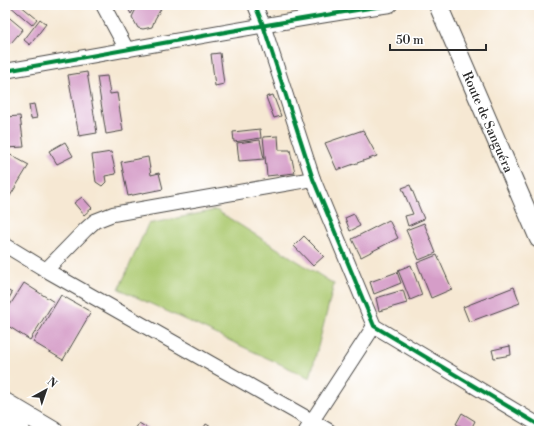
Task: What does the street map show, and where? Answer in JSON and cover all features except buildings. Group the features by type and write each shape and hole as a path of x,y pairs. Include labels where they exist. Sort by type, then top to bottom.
{"street":[{"path":"103,5 127,50"},
{"path":"255,5 263,25 313,179 374,326 539,425"},
{"path":"5,71 263,25 390,5"},
{"name":"Route de Sanguéra","path":"438,5 539,239"},
{"path":"46,270 85,230 96,221 114,214 313,179"},
{"path":"5,244 46,270 309,426 329,431"},
{"path":"309,426 374,326"},
{"path":"5,402 18,426 54,431"}],"green space":[{"path":"216,210 334,284 310,378 119,289 148,224"}],"cycle path":[{"path":"255,5 263,25 313,179 374,326 539,425"},
{"path":"5,71 246,28 390,5"}]}
